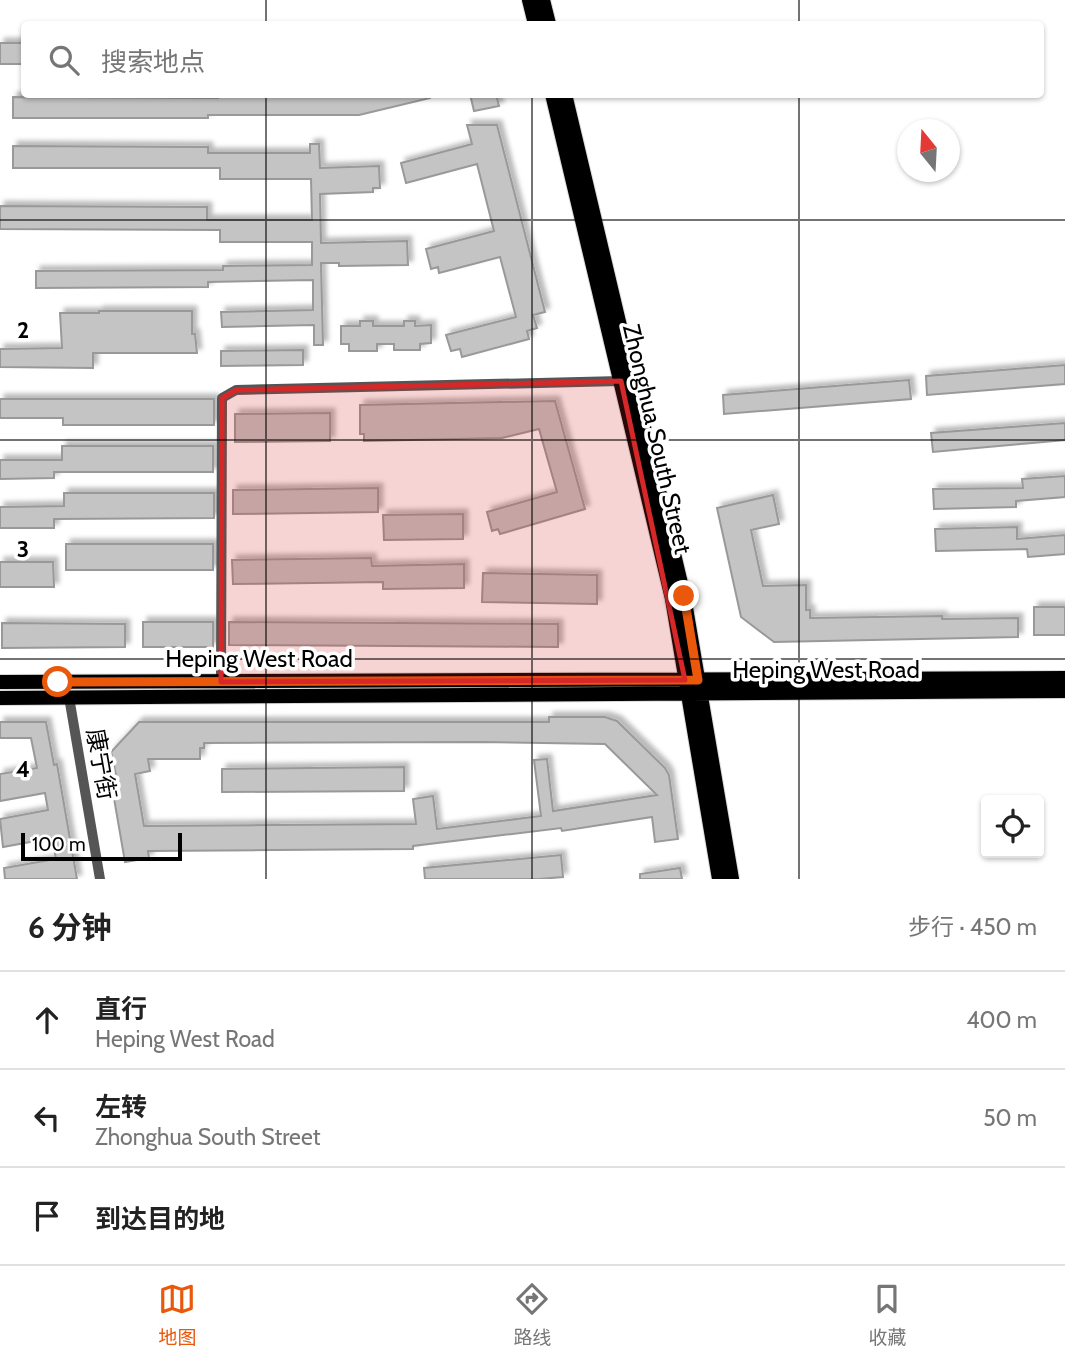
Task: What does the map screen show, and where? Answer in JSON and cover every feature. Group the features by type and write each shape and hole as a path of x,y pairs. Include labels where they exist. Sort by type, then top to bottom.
{"main road":[{"path":"530,0 534,21"},
{"path":"543,0 548,21"},
{"name":"Zhonghua South Street","path":"553,98 693,687 732,879"},
{"name":"Zhonghua South Street","path":"566,98 684,596 693,687 719,879"},
{"name":"Heping West Road","path":"0,698 1065,678"},
{"name":"Heping West Road","path":"0,682 1065,691"}],"street":[{"path":"222,682 222,398 236,390 621,381"},
{"name":"康宁街","path":"69,697 100,879"}],"highlighted area":[{"path":"621,381 685,680 221,682 222,398 236,390"}],"building":[{"path":"0,43 21,43 21,64 0,64"},
{"path":"13,97 430,98 359,115 13,118"},
{"path":"471,98 497,98 499,106 474,111"},
{"path":"467,125 497,125 545,312 533,315 537,328 527,331 529,339 462,357 460,349 451,351 446,335 516,317 500,257 439,273 438,267 431,269 426,249 494,231 477,164 406,183 401,163 472,144"},
{"path":"310,144 319,144 320,168 379,166 380,188 373,188 373,192 320,194 321,243 407,241 408,265 339,266 339,263 321,263 323,345 314,345 314,325 222,327 221,312 313,310 313,280 208,282 208,287 36,288 36,271 223,270 223,266 312,265 312,242 220,242 220,230 0,229 0,206 207,207 207,220 312,220 311,179 220,179 220,168 13,168 13,146 208,147 208,153 310,153"},
{"path":"192,311 192,334 195,334 197,353 93,353 93,368 0,367 0,349 62,348 60,313"},
{"path":"360,321 373,321 373,326 404,326 404,321 415,321 415,326 431,325 431,343 420,344 420,350 394,350 394,344 377,344 377,351 349,351 349,344 341,344 341,326 360,326"},
{"path":"303,350 303,365 221,366 221,351"},
{"path":"1065,365 1065,384 927,395 926,376"},
{"path":"909,380 911,399 724,414 723,395"},
{"path":"0,399 214,399 214,425 63,425 63,418 0,418"},
{"path":"555,401 585,509 500,534 498,529 492,531 487,512 557,492 539,429 502,438 364,441 364,434 360,434 360,405"},
{"path":"330,413 330,441 235,442 235,414"},
{"path":"1065,423 1065,440 933,452 931,433"},
{"path":"62,446 213,446 213,472 54,472 54,478 0,479 0,460 62,460"},
{"path":"1065,476 1065,497 1016,501 1016,507 934,509 933,489 1023,488 1022,479"},
{"path":"378,488 378,512 233,514 233,490"},
{"path":"64,493 214,493 214,518 54,519 54,528 0,528 0,507 64,506"},
{"path":"773,495 779,524 751,530 763,586 806,585 806,610 810,610 810,618 1018,618 1018,637 774,642 741,617 717,508"},
{"path":"463,514 463,539 384,540 383,515"},
{"path":"1017,527 1017,539 1065,535 1065,554 1028,557 1027,549 936,551 935,529"},
{"path":"66,544 213,544 213,570 66,570"},
{"path":"371,558 372,566 464,564 464,588 383,589 383,582 233,584 232,560"},
{"path":"0,562 53,562 54,587 0,587"},
{"path":"483,573 597,575 597,604 482,602"},
{"path":"1034,607 1065,607 1065,635 1034,635"},
{"path":"143,622 213,622 213,647 143,647"},
{"path":"229,622 558,624 558,647 229,645"},
{"path":"2,623 125,624 125,647 2,648"},
{"path":"549,717 605,717 617,721 669,775 678,839 655,842 652,817 562,831 561,828 413,846 413,849 148,851 149,858 125,862 111,781 117,780 111,752 139,722 549,722","holes":["204,743 605,744 657,795 553,811 547,759 534,760 541,816 437,829 433,796 413,799 416,824 144,826 135,774 150,771 148,759 200,759 200,748 204,748"]},
{"path":"0,722 46,722 54,765 57,764 77,879 5,879 4,868 56,859 52,838 3,847 0,819 48,810 45,793 0,801 0,774 37,768 31,738 0,738"},
{"path":"404,767 404,791 222,792 222,769"},
{"path":"561,855 563,877 425,879 424,868"},
{"path":"680,868 682,879 640,879 640,874"}],"route":[{"path":"58,682 698,680 684,596"}]}
